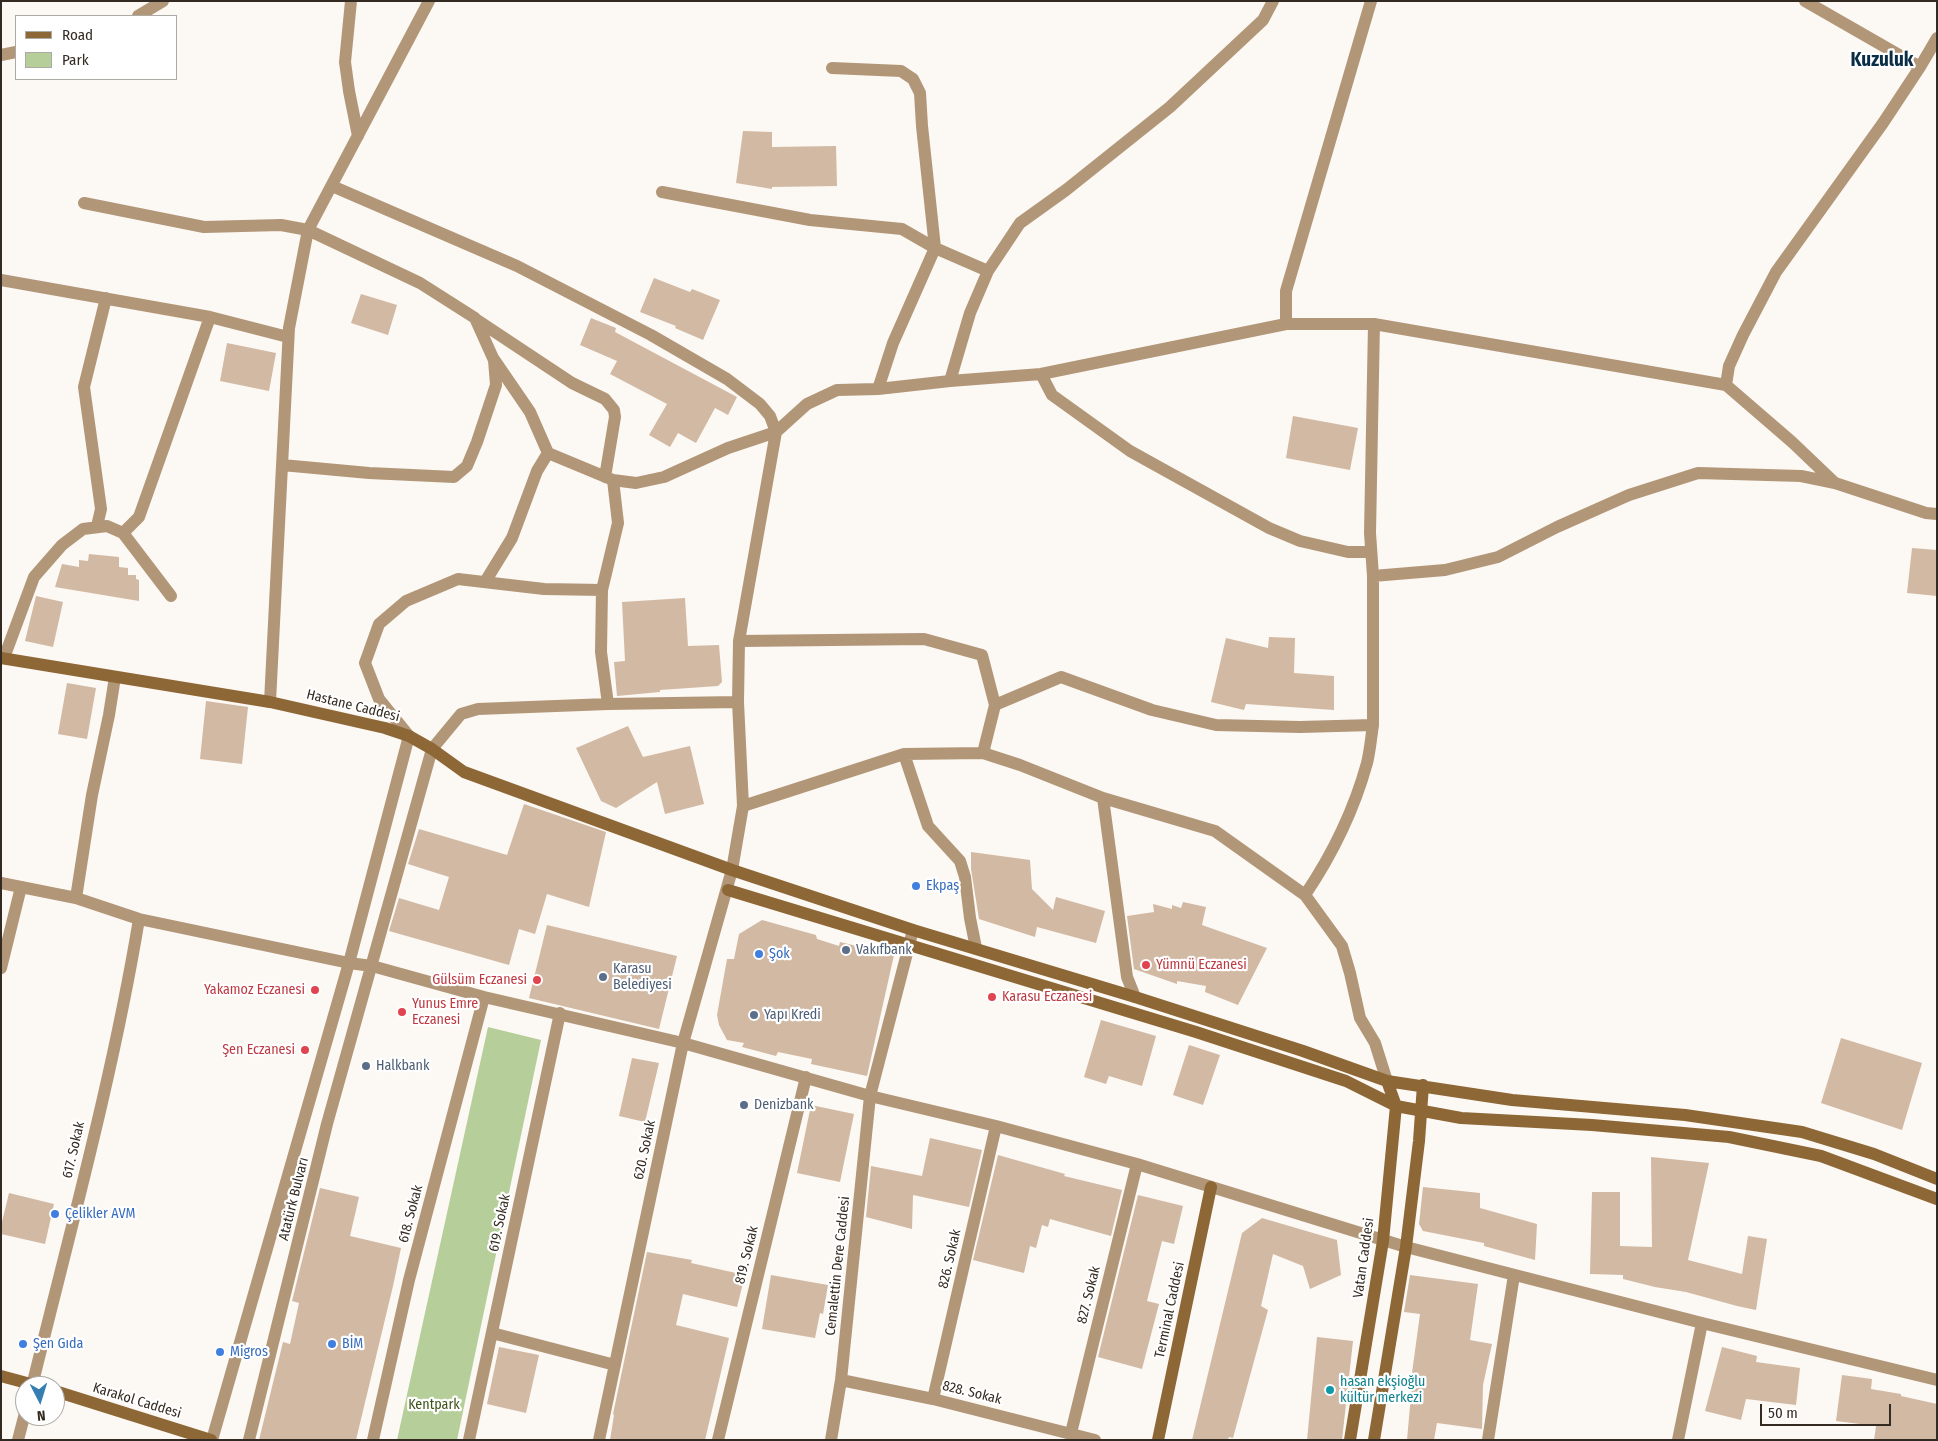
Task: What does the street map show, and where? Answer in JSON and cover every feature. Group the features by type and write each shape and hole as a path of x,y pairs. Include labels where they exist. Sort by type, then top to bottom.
{"main road":[{"name":"Hastane Caddesi","path":"2,658 270,702 385,728 409,736 432,749 464,772 732,870 913,930 976,948 1303,1052 1387,1081 1512,1100 1686,1115 1802,1132 1874,1154 1937,1179"},
{"path":"728,890 1214,1038 1346,1081 1396,1106 1461,1118 1592,1125 1729,1137 1821,1156 1937,1199"},
{"name":"Vatan Caddesi","path":"1350,1440 1383,1241 1396,1106 1387,1081"},
{"path":"1374,1440 1406,1248 1419,1141 1423,1086"},
{"name":"Terminal Caddesi","path":"1158,1440 1211,1187"},
{"path":"1,1376 15,1380"},
{"name":"Karakol Caddesi","path":"65,1394 212,1440"}],"street":[{"path":"140,15 163,1"},
{"path":"351,1 345,62 358,136"},
{"path":"270,702 288,337 308,230 429,1"},
{"path":"950,381 970,312 988,271 1020,223 1066,190 1170,107 1263,20 1273,1"},
{"path":"1286,324 1286,291 1371,1"},
{"path":"1805,1 1920,67"},
{"path":"1726,385 1729,366 1776,272 1883,123 1937,38"},
{"path":"1,55 15,52"},
{"path":"832,68 900,71 913,79 920,93 935,248 893,343 878,389"},
{"path":"332,186 517,266 728,378 760,404 770,416 776,432"},
{"path":"662,192 810,220 902,229 935,248 988,271"},
{"path":"84,203 204,227 281,225 308,230 420,283 572,383 605,399 614,410 615,417 609,478 618,524 602,590 601,652 608,704"},
{"path":"1,280 210,317 288,337"},
{"path":"97,526 101,509 84,388 106,298"},
{"path":"123,533 139,517 210,317"},
{"path":"475,318 493,358 530,412 548,453 609,478 636,483 664,477 728,448 776,432 807,404 837,390 878,389 1041,374 1286,324 1374,324 1726,385 1792,442 1835,483"},
{"path":"1305,895 1325,865 1348,814 1367,763 1373,725 1373,576 1370,552 1374,324"},
{"path":"282,465 369,473 454,477 467,466 496,385 493,358"},
{"path":"1041,374 1052,396 1130,451 1269,528 1300,541 1348,552 1370,552"},
{"name":"620. Sokak","path":"599,1440 683,1043 728,890 732,870 743,806 738,702 738,641 776,432"},
{"path":"485,582 512,538 537,471 548,453"},
{"path":"1373,576 1445,570 1498,557 1557,527 1629,495 1698,474 1801,476 1835,483 1926,513 1937,514"},
{"path":"2,658 34,577 62,545 83,529 107,526 123,533 171,596"},
{"path":"212,1440 349,963 409,736 379,699 365,663 379,624 406,601 458,579 544,589 602,590"},
{"path":"738,641 924,639 982,655 995,704 983,753"},
{"path":"76,898 92,795 109,715 115,676"},
{"path":"995,704 1061,677 1152,710 1216,725 1300,727 1373,725"},
{"path":"432,749 461,714 478,709 738,702"},
{"name":"Atatürk Bulvarı","path":"249,1440 327,1124 432,749"},
{"path":"743,806 904,754 983,753 1020,764 1103,798 1215,831 1305,895 1342,946 1360,1018 1375,1043 1387,1081"},
{"path":"904,754 928,826 960,861 965,877 976,948"},
{"path":"1103,798 1127,977 1135,998"},
{"path":"1,883 76,898 139,919 349,963 372,966 484,997 560,1013 683,1043 870,1096 996,1126 1137,1164 1406,1248 1937,1380"},
{"path":"1,968 21,887"},
{"name":"617. Sokak","path":"36,1376 127,990 139,919"},
{"name":"Cemalettin Dere Caddesi","path":"831,1440 841,1380 870,1096 913,930"},
{"name":"618. Sokak","path":"373,1440 409,1280 484,997"},
{"name":"619. Sokak","path":"469,1440 560,1013"},
{"name":"819. Sokak","path":"718,1440 806,1077"},
{"name":"826. Sokak","path":"933,1399 996,1126"},
{"name":"827. Sokak","path":"1071,1433 1137,1164"},
{"path":"1488,1440 1514,1275"},
{"path":"1678,1440 1702,1323"},
{"path":"492,1334 615,1366"},
{"name":"828. Sokak","path":"841,1380 933,1399 1095,1440"},
{"path":"18,1440 22,1426"}],"green space":[{"name":"Kentpark","path":"488,1027 541,1040 457,1440 397,1440"}],"building":[{"path":"743,131 772,132 772,147 836,146 837,186 772,187 772,189 736,183"},
{"path":"654,278 690,292 692,289 720,300 703,340 675,328 676,326 640,312"},
{"path":"361,294 397,305 388,335 351,323"},
{"path":"591,318 616,328 615,332 737,397 728,415 715,408 696,443 678,433 670,447 649,435 667,404 610,374 617,361 580,345"},
{"path":"227,343 276,353 269,391 220,381"},
{"path":"1293,416 1358,428 1350,470 1286,458"},
{"path":"1912,548 1937,550 1937,596 1907,593"},
{"path":"89,554 119,557 119,567 128,568 128,575 136,575 136,579 139,580 139,601 55,587 62,564 79,567 79,560 88,561"},
{"path":"36,596 63,602 53,647 25,641"},
{"path":"685,598 688,646 719,645 722,682 718,686 660,690 660,692 617,696 614,662 625,661 622,602"},
{"path":"1269,637 1295,638 1294,673 1334,676 1334,710 1246,704 1244,710 1211,702 1226,638 1268,648"},
{"path":"67,683 96,688 87,739 58,734"},
{"path":"206,701 248,707 242,764 200,759"},
{"path":"628,726 643,757 690,746 704,804 665,814 657,782 616,808 601,801 576,748"},
{"path":"524,804 606,832 589,907 547,894 535,934 519,929 509,965 389,931 399,898 439,910 449,877 408,864 419,829 507,855"},
{"path":"971,852 1030,860 1032,889 1053,910 1056,897 1105,911 1096,943 1037,927 1035,937 979,919 971,869"},
{"path":"1183,902 1206,907 1202,925 1267,948 1238,1005 1205,992 1206,986 1177,981 1177,984 1134,969 1127,916 1154,912 1153,904 1172,909 1172,905 1181,908"},
{"path":"762,920 816,935 817,939 839,946 840,942 894,955 867,1076 811,1064 812,1059 778,1052 776,1056 742,1047 744,1043 727,1040 719,1025 717,1015 727,959 734,959 739,934"},
{"name":"Karasu Belediyesi","path":"547,925 677,956 659,1029 529,998"},
{"path":"1101,1020 1156,1036 1142,1086 1109,1076 1106,1084 1084,1077"},
{"path":"1841,1038 1922,1063 1902,1130 1821,1103"},
{"path":"1189,1045 1220,1055 1203,1105 1173,1095"},
{"path":"632,1058 659,1063 645,1122 619,1116"},
{"path":"811,1105 854,1114 840,1182 797,1173"},
{"path":"930,1138 982,1150 969,1207 913,1195 912,1229 866,1217 871,1166 922,1176"},
{"path":"998,1155 1065,1174 1064,1176 1122,1190 1111,1236 1050,1219 1048,1227 1042,1225 1036,1248 1030,1246 1024,1273 973,1260"},
{"path":"1651,1157 1709,1163 1688,1260 1742,1274 1748,1236 1767,1239 1756,1310 1686,1292 1623,1279 1623,1275 1590,1274 1592,1192 1620,1192 1620,1246 1652,1247"},
{"path":"1423,1187 1480,1193 1480,1208 1537,1224 1535,1260 1484,1246 1484,1243 1423,1231 1419,1224"},
{"path":"320,1188 359,1197 350,1236 401,1248 356,1440 259,1440 283,1342 290,1344 299,1303 292,1301"},
{"path":"9,1193 54,1204 45,1244 1,1234 1,1226"},
{"path":"1138,1195 1183,1206 1174,1244 1162,1241 1147,1301 1159,1304 1142,1369 1098,1357"},
{"path":"1262,1218 1337,1240 1341,1275 1310,1289 1303,1266 1273,1254 1261,1306 1268,1310 1233,1438 1229,1437 1228,1440 1192,1440 1242,1233"},
{"path":"647,1252 692,1260 691,1263 745,1275 737,1307 683,1294 676,1325 729,1338 705,1440 610,1440 613,1414"},
{"path":"771,1275 828,1285 823,1314 820,1313 815,1338 762,1329"},
{"path":"1410,1275 1478,1284 1470,1340 1492,1344 1483,1385 1482,1429 1437,1423 1434,1440 1407,1440 1412,1373 1420,1314 1404,1312"},
{"name":"hasan ekşioğlu kültür merkezi","path":"1317,1337 1353,1341 1342,1440 1307,1440"},
{"path":"499,1347 539,1355 526,1413 487,1404"},
{"path":"1722,1347 1757,1356 1756,1362 1800,1368 1796,1405 1746,1399 1741,1420 1705,1411"},
{"path":"1842,1375 1872,1379 1871,1389 1901,1394 1901,1396 1937,1404 1937,1440 1874,1440 1876,1426 1836,1421"}],"place":[{"name":"Ekpaş","path":"916,886"},
{"name":"Vakıfbank","path":"846,950"},
{"name":"Şok","path":"759,954"},
{"name":"Yümnü Eczanesi","path":"1146,965"},
{"name":"Karasu Belediyesi","path":"603,977"},
{"name":"Gülsüm Eczanesi","path":"537,980"},
{"name":"Yakamoz Eczanesi","path":"315,990"},
{"name":"Karasu Eczanesi","path":"992,997"},
{"name":"Yunus Emre Eczanesi","path":"402,1012"},
{"name":"Yapı Kredi","path":"754,1015"},
{"name":"Şen Eczanesi","path":"305,1050"},
{"name":"Halkbank","path":"366,1066"},
{"name":"Denizbank","path":"744,1105"},
{"name":"Çelikler AVM","path":"55,1214"},
{"name":"Şen Gıda","path":"23,1344"},
{"name":"BİM","path":"332,1344"},
{"name":"Migros","path":"220,1352"},
{"name":"hasan ekşioğlu kültür merkezi","path":"1330,1390"}],"district":[{"name":"Kuzuluk","path":"1882,61"}]}
